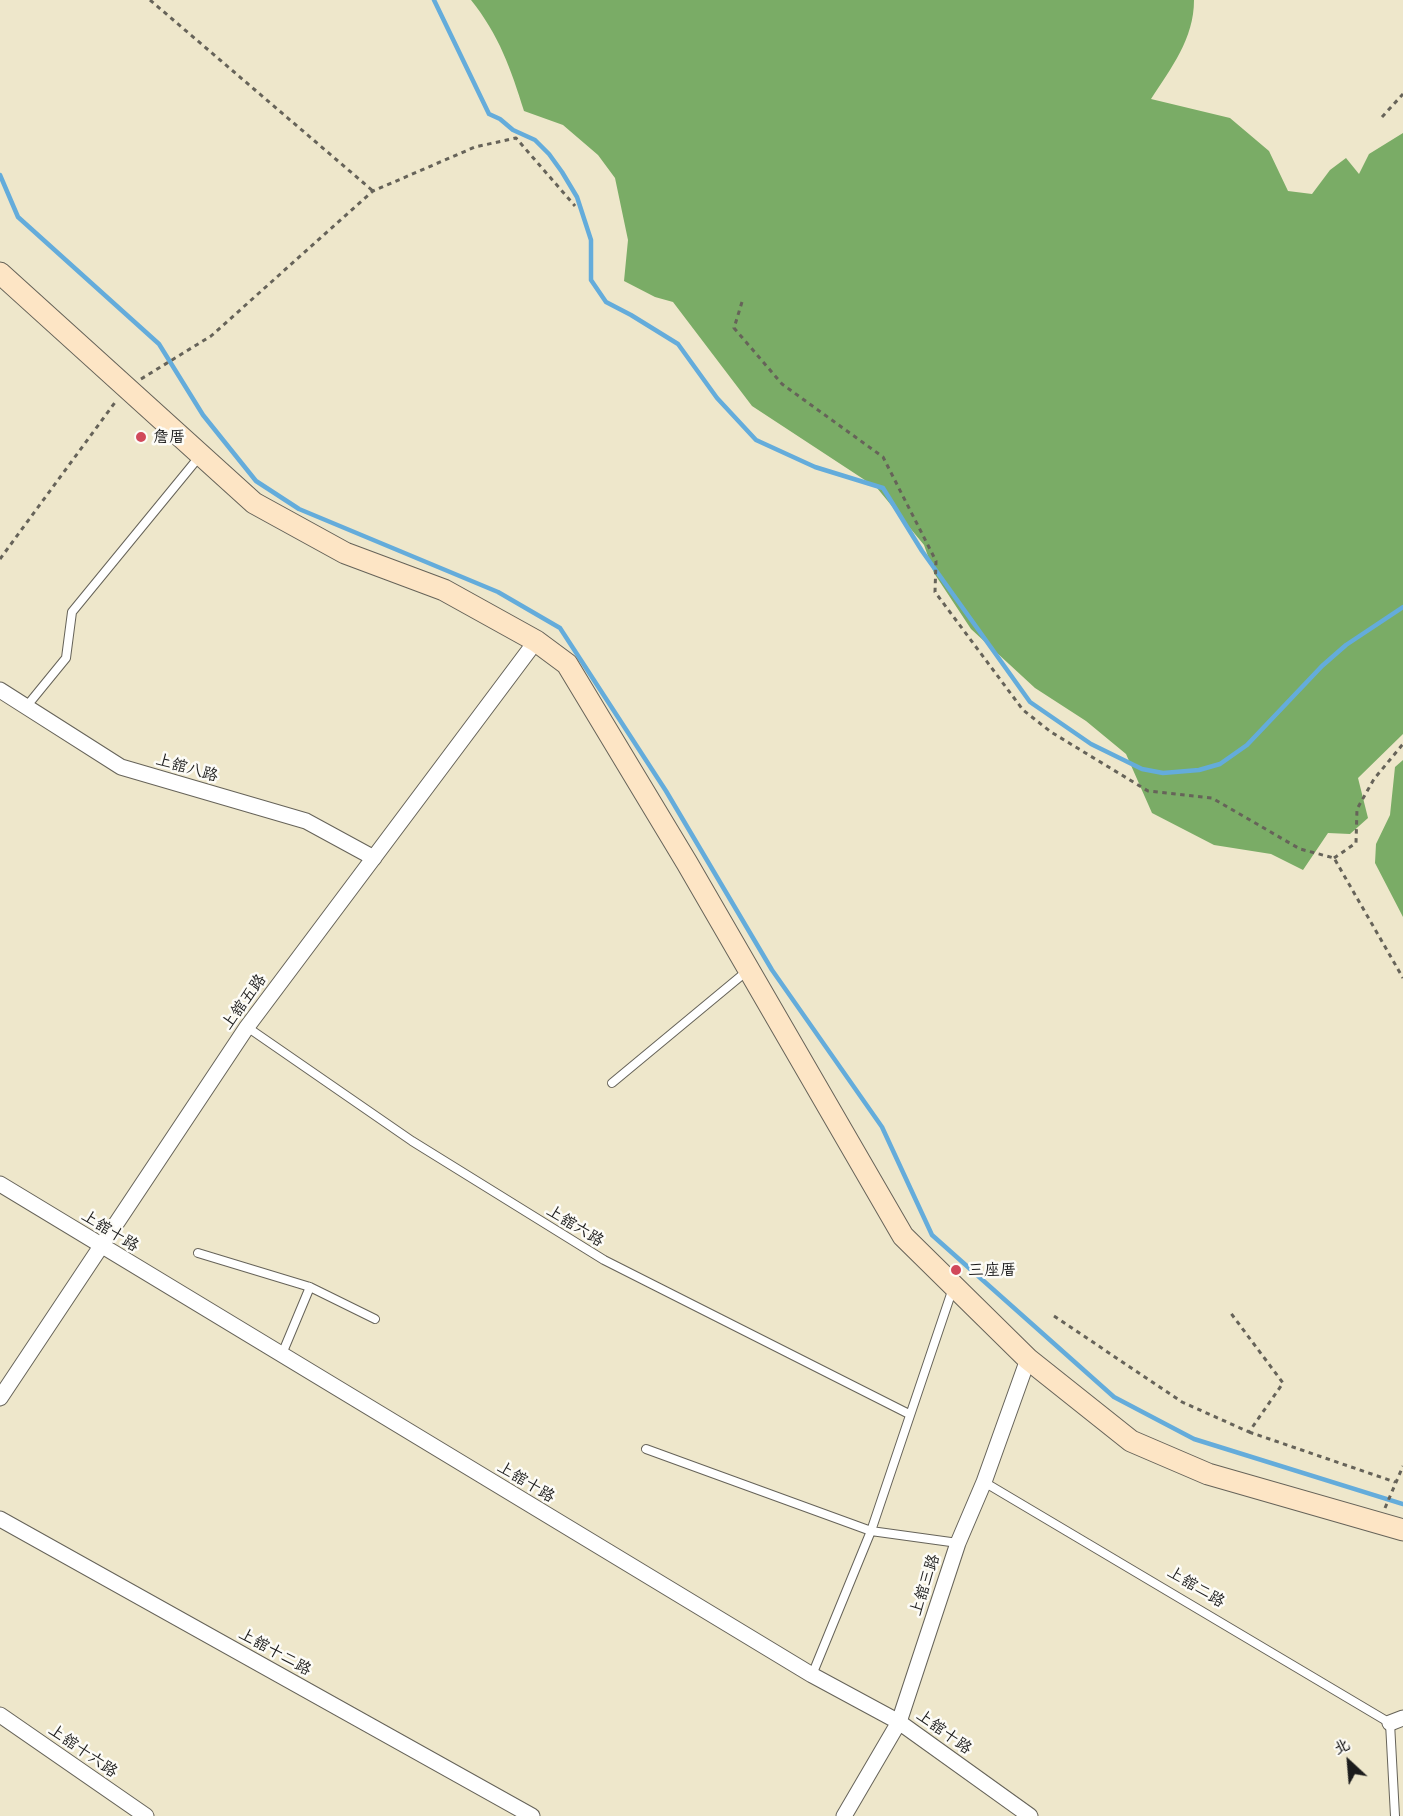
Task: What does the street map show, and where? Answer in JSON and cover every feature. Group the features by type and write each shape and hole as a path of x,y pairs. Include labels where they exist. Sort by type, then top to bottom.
{"street":[{"path":"0,273 254,503 345,553 444,590 536,641 567,664 749,969 903,1236 1028,1359 1131,1441 1208,1474 1403,1530"},
{"name":"上舘五路","path":"0,1398 247,1027 536,641"},
{"name":"上舘八路","path":"0,690 121,767 306,821 374,858"},
{"name":"上舘十路","path":"0,1184 812,1675 899,1722 1030,1816"},
{"name":"上舘三路","path":"844,1816 899,1722 958,1543 984,1482 1028,1359"},
{"name":"上舘十二路","path":"0,1520 532,1816"},
{"name":"上舘十六路","path":"0,1715 146,1816"}],"lane":[{"path":"26,706 66,658 72,612 200,456"},
{"path":"612,1083 749,969"},
{"name":"上舘六路","path":"247,1027 412,1141 604,1260 909,1414"},
{"path":"198,1253 310,1287 375,1319"},
{"path":"281,1356 310,1287"},
{"path":"812,1675 871,1531 953,1287"},
{"path":"646,1449 871,1531 958,1543"},
{"name":"上舘二路","path":"984,1482 1397,1720 1395,1816"}],"path":[{"path":"150,0 373,191"},
{"path":"1382,117 1403,94"},
{"path":"0,559 1,553 126,389 212,336 373,191 475,147 516,138 575,206"},
{"path":"742,302 734,328 782,384 883,457 936,561 935,592 1023,710 1051,732 1148,791 1212,798 1300,849 1334,858 1403,978"},
{"path":"1334,858 1356,843 1357,810 1374,779 1403,744"},
{"path":"1230,1312 1283,1383 1249,1432"},
{"path":"1054,1316 1182,1401 1249,1432 1395,1482"},
{"path":"1380,1524 1403,1466"}],"green space":[{"path":"471,0 1194,0 1186,40 1151,99 1230,118 1269,151 1288,191 1312,194 1330,170 1346,158 1359,174 1369,154 1403,133 1403,734 1358,778 1368,818 1350,834 1328,833 1303,870 1271,854 1214,845 1152,813 1126,754 1086,721 1035,688 971,629 934,573 924,545 877,488 752,406 673,302 655,297 624,281 628,240 615,178 598,155 563,125 524,111 497,39"},
{"path":"1403,760 1403,917 1375,863 1376,844 1390,815 1395,767"}],"waterway":[{"path":"434,0 489,114 500,119 513,130 535,140 549,154 577,197 591,240 591,280 606,302 678,344 717,398 756,440 815,467 883,488 922,551 1030,702 1091,744 1142,769 1163,773 1199,770 1220,764 1247,745 1322,666 1346,645 1403,607"},
{"path":"0,175 18,217 159,344 203,415 256,481 299,509 498,592 560,628 666,791 772,970 882,1127 932,1235 1114,1397 1194,1439 1403,1504"}],"place":[{"name":"詹厝","path":"141,437"},
{"name":"三座厝","path":"956,1270"}]}
